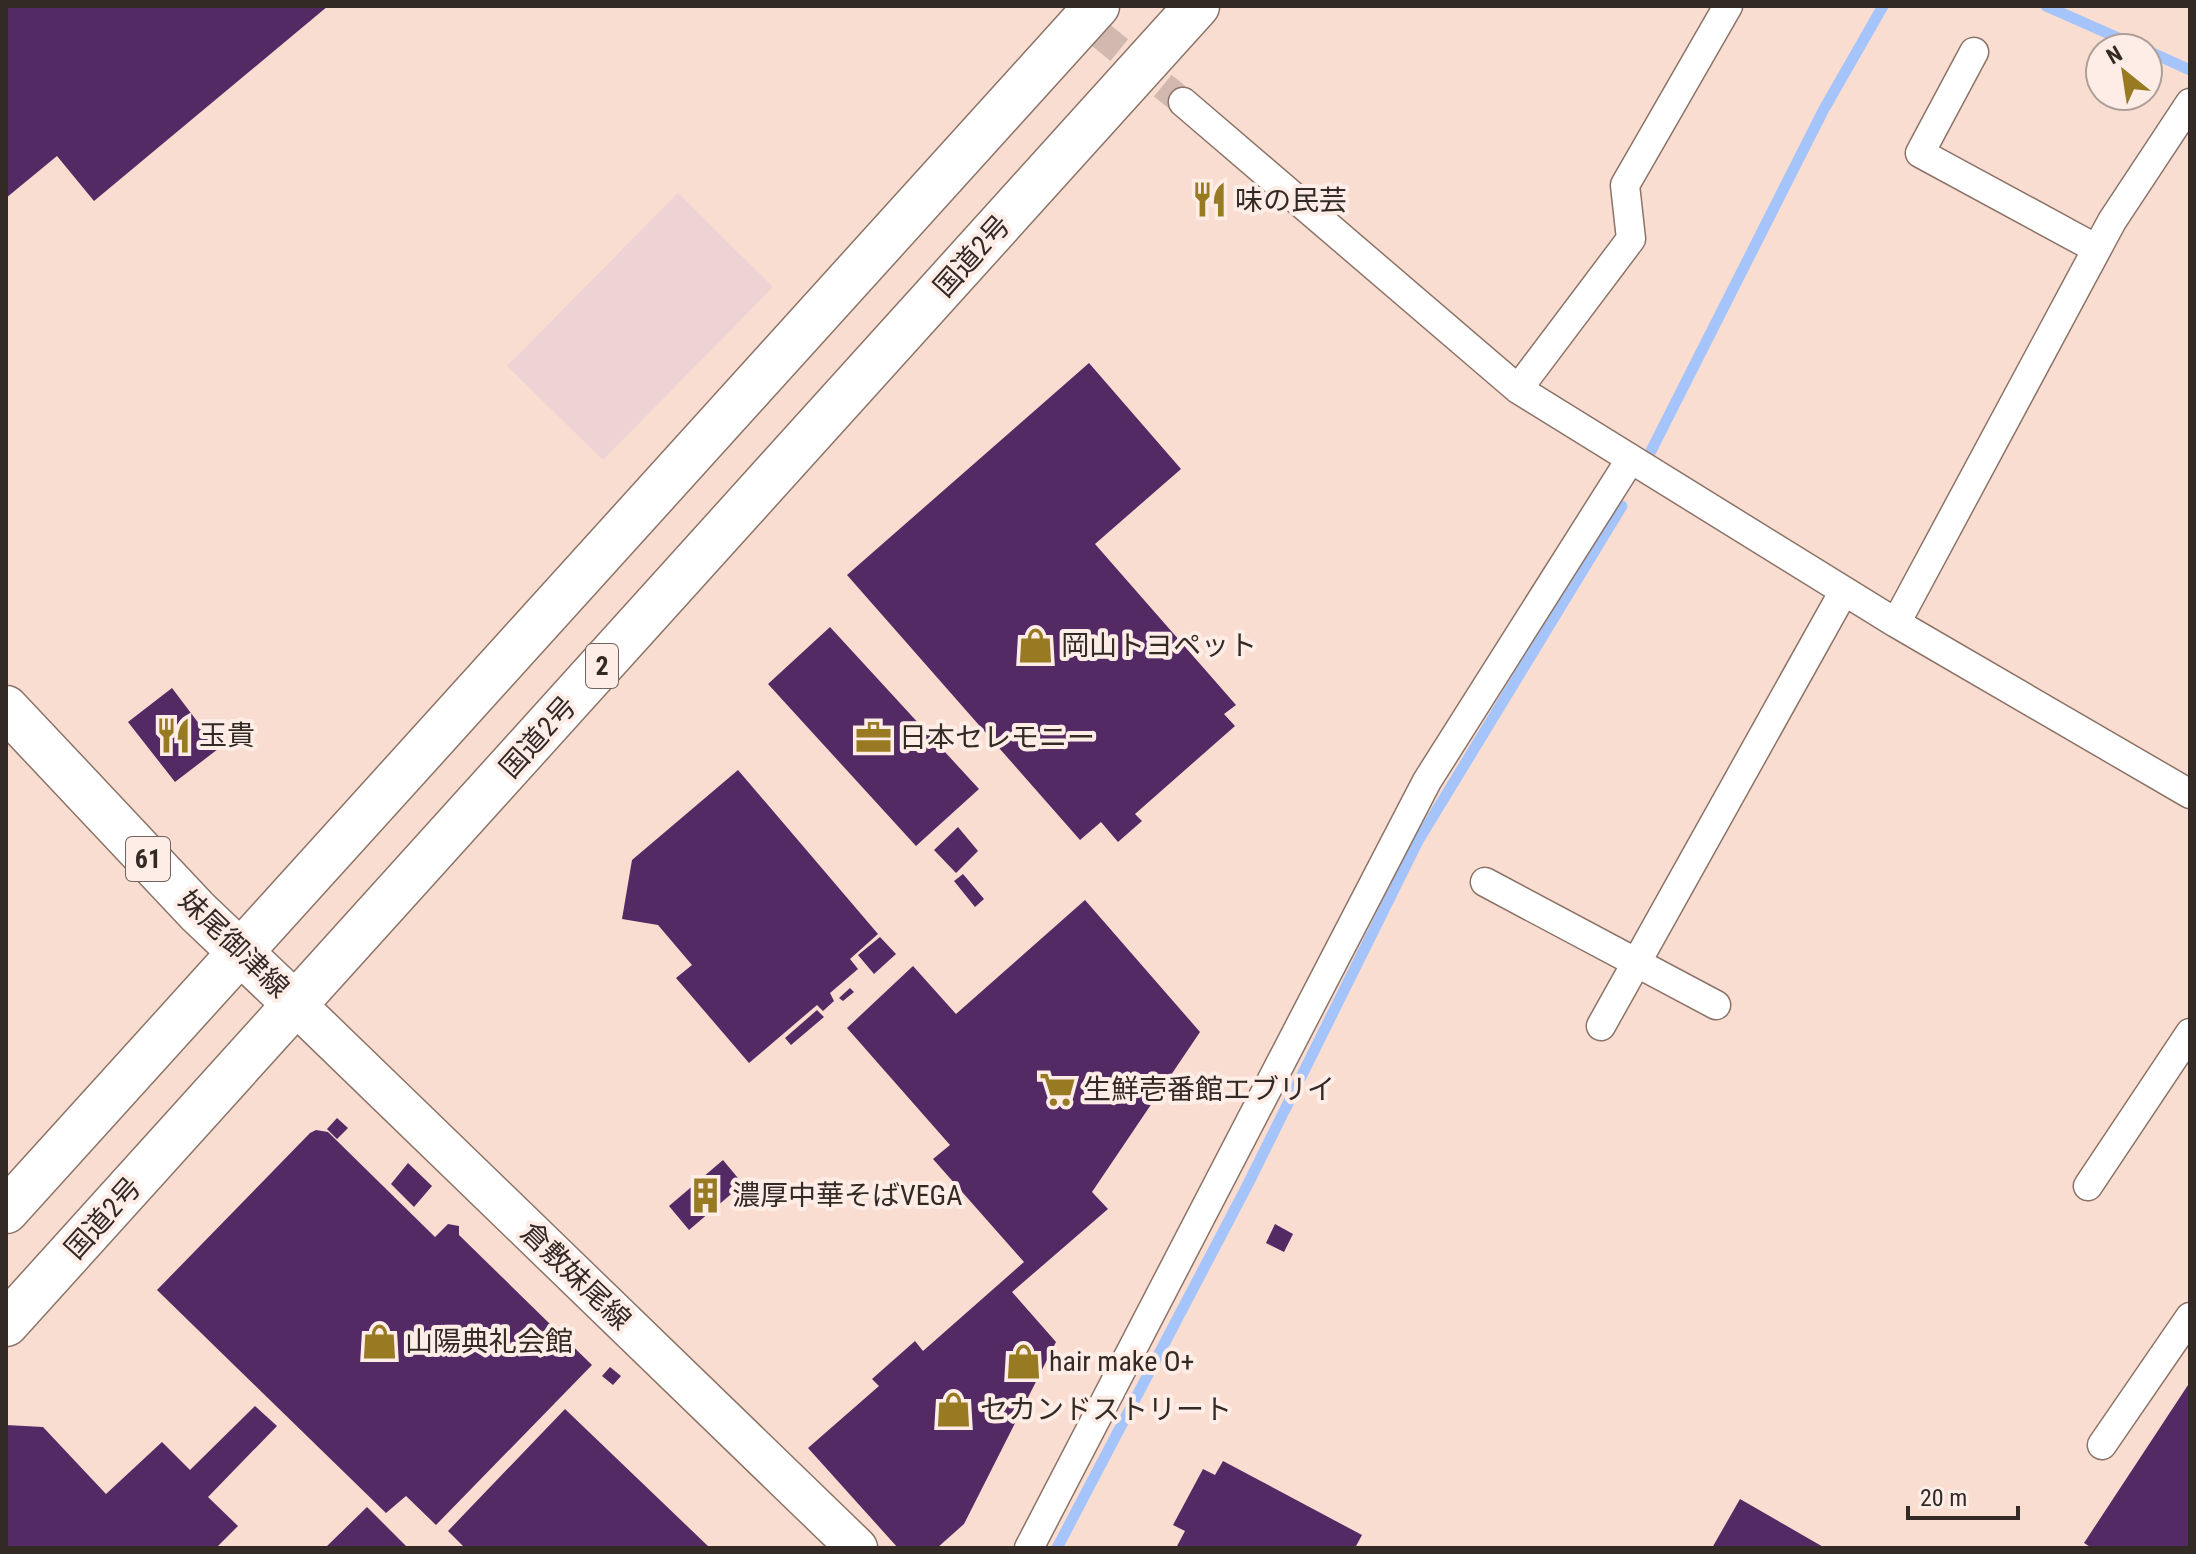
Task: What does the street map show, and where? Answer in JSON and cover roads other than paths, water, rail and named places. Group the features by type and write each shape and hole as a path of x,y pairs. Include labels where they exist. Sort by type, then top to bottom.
{"main road":[{"path":"6,1211 1097,6"},
{"name":"国道2号","path":"6,1324 1197,6"},
{"name":"妹尾御津線","path":"6,708 198,912 296,1005"},
{"name":"倉敷妹尾線","path":"296,1005 857,1548"}],"street":[{"path":"1518,389 1631,239 1625,185 1728,6"},
{"path":"1974,52 1920,153 2097,249"},
{"path":"1183,102 1518,389 1896,623 2190,794"},
{"path":"1896,623 2112,221 2190,103"},
{"path":"1029,1548 1427,781 1630,460"},
{"path":"1601,1026 1844,591"},
{"path":"1485,882 1716,1005"},
{"path":"2088,1186 2190,1033"},
{"path":"2102,1445 2190,1317"}],"waterway":[{"path":"1651,451 1824,109 1883,6"},
{"path":"2046,6 2105,32"},
{"path":"2164,58 2190,70"},
{"path":"1057,1548 1247,1186 1418,841 1622,506"}],"tunnel":[{"path":"1065,6 1183,102"}],"place":[{"name":"味の民芸","path":"1209,200"},
{"name":"岡山トヨペット","path":"1035,645"},
{"name":"玉貴","path":"173,735"},
{"name":"日本セレモニー","path":"873,737"},
{"name":"生鮮壱番館エブリイ","path":"1057,1089"},
{"name":"濃厚中華そばVEGA","path":"706,1195"},
{"name":"山陽典礼会館","path":"379,1341"},
{"name":"hair make O+","path":"1023,1361"},
{"name":"セカンドストリート","path":"954,1409"}]}
